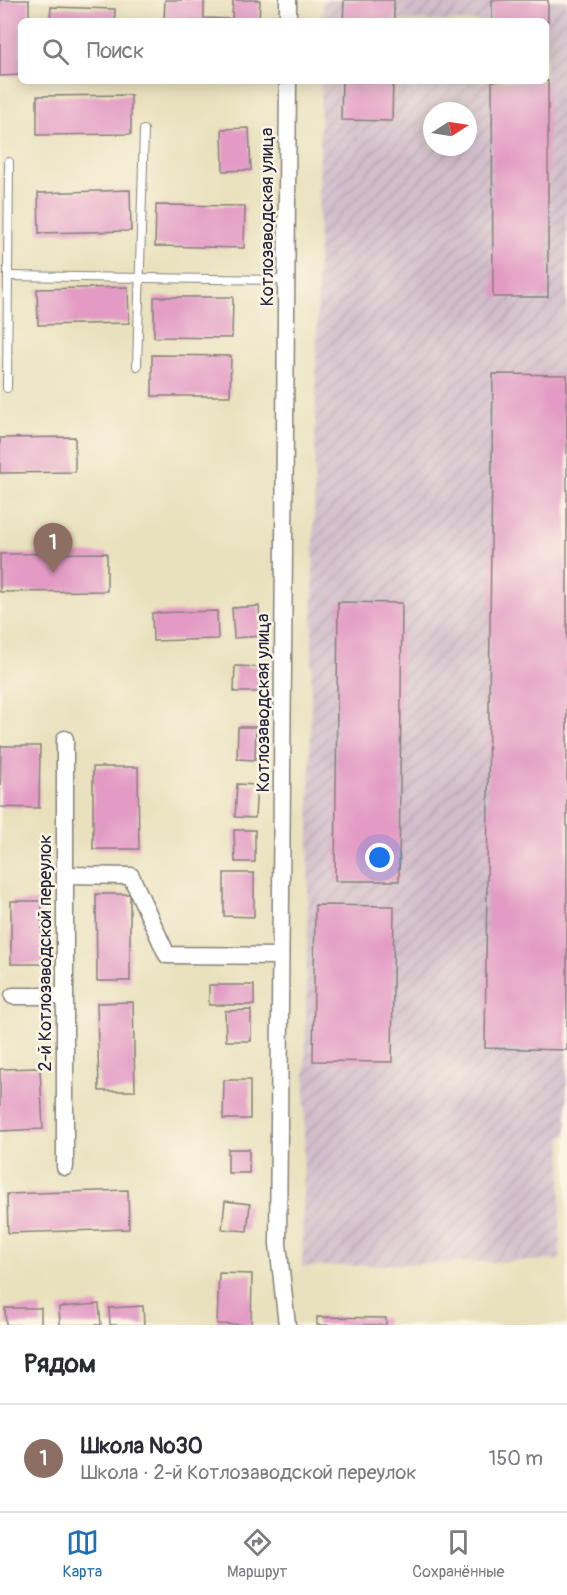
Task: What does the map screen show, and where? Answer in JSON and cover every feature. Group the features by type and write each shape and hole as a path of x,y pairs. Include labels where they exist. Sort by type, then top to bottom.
{"street":[{"path":"288,0 288,18"},
{"name":"Котлозаводская улица","path":"287,1325 278,1244 288,84"},
{"name":"2-й Котлозаводской переулок","path":"64,1167 65,739"},
{"path":"65,875 131,876 167,955 280,956"},
{"path":"13,996 65,996"}],"lane":[{"path":"137,366 144,130"},
{"path":"7,388 9,162"},
{"path":"8,276 286,280"}],"shaded area":[{"path":"323,0 567,0 567,1135 562,1136 560,1260 302,1267 321,84 549,84 549,18 322,18"}],"building":[{"path":"0,0 29,0 29,18 18,18 18,75 0,76"},
{"path":"165,0 204,0 204,18 164,18"},
{"path":"233,0 260,0 259,18 232,18"},
{"path":"344,0 394,0 394,18 343,18"},
{"path":"492,0 548,0 548,18 492,18"},
{"path":"51,7 115,9 115,18 50,18"},
{"path":"342,84 393,84 392,121 341,120"},
{"path":"492,84 548,84 548,297 493,297"},
{"path":"131,95 131,134 37,135 37,96"},
{"path":"249,128 251,170 223,171 222,129"},
{"path":"130,190 131,231 39,233 38,193"},
{"path":"156,205 245,206 244,248 155,246"},
{"path":"128,287 129,323 38,325 37,289"},
{"path":"154,297 233,297 232,338 154,337"},
{"path":"152,355 231,356 230,396 152,396"},
{"path":"493,374 567,375 567,1050 485,1048"},
{"path":"75,437 75,472 0,473 0,438"},
{"path":"107,553 107,591 0,592 0,554"},
{"path":"338,602 402,603 399,881 335,881"},
{"path":"259,606 261,636 234,638 232,608"},
{"path":"217,611 218,639 153,641 152,613"},
{"path":"235,666 260,667 259,692 234,692"},
{"path":"238,727 256,727 255,760 237,759"},
{"path":"1,746 40,746 39,808 0,807"},
{"path":"93,767 138,767 139,849 93,849"},
{"path":"237,784 257,785 255,818 235,817"},
{"path":"234,830 255,830 255,862 235,862"},
{"path":"224,873 254,873 254,917 224,916"},
{"path":"96,894 130,894 130,981 97,981"},
{"path":"11,901 42,901 42,964 11,964"},
{"path":"315,905 394,906 392,1062 313,1061"},
{"path":"209,985 254,985 254,1005 209,1005"},
{"path":"133,1002 135,1091 99,1091 97,1003"},
{"path":"251,1010 251,1041 226,1041 225,1011"},
{"path":"40,1068 43,1129 0,1131 0,1069"},
{"path":"224,1080 250,1080 250,1119 223,1119"},
{"path":"228,1149 249,1149 249,1173 228,1173"},
{"path":"128,1190 129,1229 8,1233 7,1194"},
{"path":"225,1201 250,1204 247,1231 222,1229"},
{"path":"219,1273 252,1274 251,1325 217,1324"},
{"path":"99,1304 101,1325 60,1325 59,1307"},
{"path":"143,1306 144,1325 110,1325 109,1308"},
{"path":"5,1308 41,1308 41,1325 6,1325"},
{"path":"317,1317 386,1318 386,1325 317,1325"}],"place":[{"name":"Школа №30","path":"53,573"}]}
